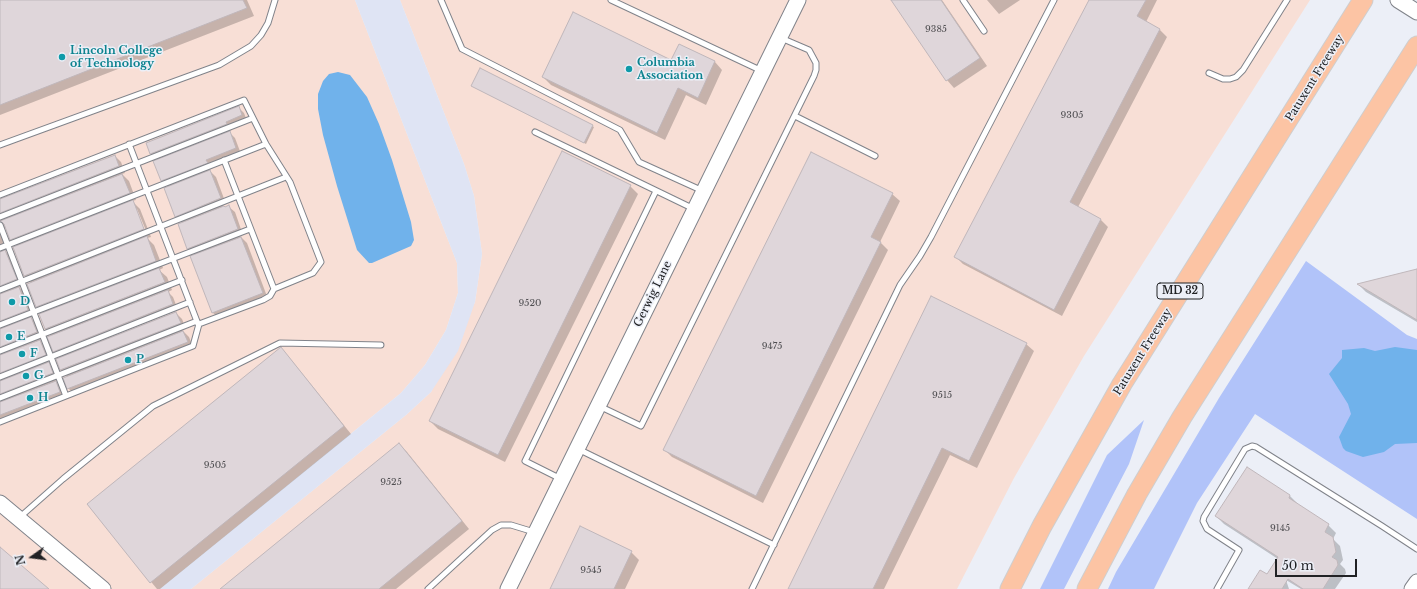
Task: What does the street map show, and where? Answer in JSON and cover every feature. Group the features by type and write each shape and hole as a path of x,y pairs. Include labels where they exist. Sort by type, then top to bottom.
{"highway":[{"name":"Patuxent Freeway","path":"1010,589 1042,526 1122,384 1363,0"},
{"path":"1087,589 1137,494 1182,417 1417,46"}],"street":[{"name":"Gerwig Lane","path":"508,589 798,0"},
{"path":"1398,0 1417,12"},
{"path":"0,503 103,589"},
{"path":"1412,589 1417,582"}],"lane":[{"path":"0,145 219,65 251,46 268,23 275,0"},
{"path":"441,0 462,49 620,130 639,162 703,192"},
{"path":"611,0 762,72"},
{"path":"963,0 984,31"},
{"path":"752,589 900,285 931,238 1054,0"},
{"path":"1209,73 1223,79 1236,77 1243,70 1287,0"},
{"path":"598,406 641,426 814,76 816,63 809,50 780,37"},
{"path":"0,195 244,100 266,144 290,182 321,262 313,273 274,289 270,296 263,300 58,375 0,398"},
{"path":"794,116 875,156"},
{"path":"0,217 253,118"},
{"path":"535,132 695,210"},
{"path":"0,422 193,346 198,323 129,144"},
{"path":"0,248 266,144"},
{"path":"224,160 274,289"},
{"path":"0,290 286,177"},
{"path":"562,479 525,461 656,191"},
{"path":"0,225 66,396"},
{"path":"0,325 250,229"},
{"path":"0,351 182,280"},
{"path":"0,376 190,302"},
{"path":"19,518 63,479 153,406 280,343 381,345"},
{"path":"1217,589 1239,550 1207,529 1203,521 1245,449 1248,447 1256,446 1417,549"},
{"path":"577,449 774,545"},
{"path":"428,589 492,530 501,525 511,524 535,533"}],"shaded area":[{"path":"0,0 355,0 457,263 458,293 446,330 425,365 401,393 160,589 0,589"},
{"path":"355,0 400,0 464,164 474,196 482,254 475,302 458,351 431,392 406,415 191,589 160,589 401,393 425,365 446,330 458,293 457,263"},
{"path":"400,0 1310,0 1084,356 1014,478 957,589 191,589 406,415 431,392 475,302 482,254 474,196 464,164"},
{"path":"338,72 350,75 367,97 392,160 411,222 414,240 411,246 372,263 369,263 357,250 337,186 323,135 318,109 318,94 323,81 329,74"},
{"path":"1306,261 1407,335 1417,339 1417,519 1255,414 1197,503 1154,589 1108,589 1116,572 1219,398"},
{"path":"1395,347 1417,350 1417,443 1395,444 1384,452 1363,457 1346,451 1343,448 1339,437 1351,414 1348,404 1329,374 1342,358 1342,350 1364,348 1375,351"},
{"path":"1144,420 1129,464 1064,589 1040,589 1107,455"}],"building":[{"name":"Lincoln College of Technology","path":"0,0 243,0 247,8 0,105"},
{"path":"891,0 941,0 980,58 946,81"},
{"path":"1089,0 1146,0 1137,16 1160,29 1070,202 1101,219 1054,310 954,257"},
{"name":"Columbia Association","path":"573,12 671,60 679,44 715,61 698,98 678,88 657,133 542,77"},
{"path":"480,68 593,125 584,143 471,86"},
{"path":"239,106 242,115 226,122 227,124 150,154 146,143"},
{"path":"230,131 236,148 206,160 208,163 161,181 153,161"},
{"path":"562,151 631,185 498,455 429,421"},
{"path":"811,152 893,193 871,237 881,242 756,496 663,450"},
{"path":"115,155 119,166 0,213 0,199"},
{"path":"210,170 221,198 175,217 164,188"},
{"path":"122,174 130,193 10,240 4,224 0,221"},
{"path":"133,200 144,229 24,276 13,247"},
{"path":"229,205 238,229 187,249 178,224"},
{"path":"147,236 156,261 36,307 27,284"},
{"path":"241,237 263,293 212,313 190,256"},
{"path":"5,250 17,279 0,286 0,252"},
{"path":"159,268 165,282 45,329 39,314"},
{"path":"1417,269 1417,320 1357,284"},
{"name":"D","path":"19,287 28,310 0,321 0,294"},
{"path":"168,290 173,304 53,352 47,337"},
{"path":"931,296 1027,343 969,461 942,448 873,589 788,589"},
{"path":"176,312 181,323 60,370 56,359"},
{"name":"E","path":"31,317 37,332 0,347 0,329"},
{"name":"P","path":"183,331 188,342 67,389 63,378"},
{"name":"F","path":"40,340 46,355 0,373 0,355"},
{"path":"281,347 344,426 150,583 87,504"},
{"name":"G","path":"49,362 53,373 0,394 0,381"},
{"name":"H","path":"56,381 60,392 0,415 0,402"},
{"path":"399,443 462,521 379,589 220,589"},
{"path":"1247,467 1290,495 1289,498 1329,524 1325,532 1333,537 1336,552 1332,557 1337,560 1338,565 1323,589 1303,589 1288,579 1282,589 1248,589 1260,570 1267,574 1278,557 1215,516"},
{"path":"580,526 632,551 614,589 550,589"},
{"path":"0,547 49,589 0,589"}],"place":[{"name":"Lincoln College of Technology","path":"62,57"},
{"name":"Columbia Association","path":"629,69"},
{"name":"D","path":"12,302"},
{"name":"E","path":"9,337"},
{"name":"F","path":"22,354"},
{"name":"P","path":"128,360"},
{"name":"G","path":"26,376"},
{"name":"H","path":"30,398"}]}
